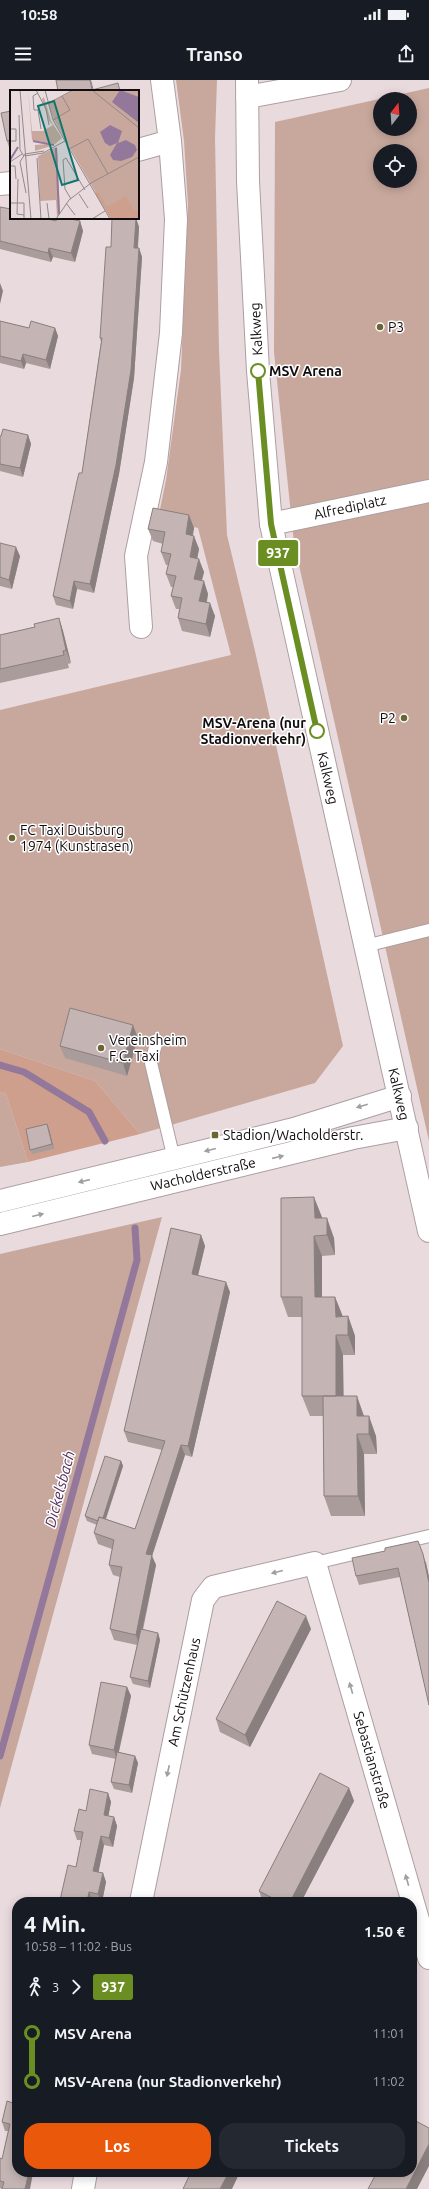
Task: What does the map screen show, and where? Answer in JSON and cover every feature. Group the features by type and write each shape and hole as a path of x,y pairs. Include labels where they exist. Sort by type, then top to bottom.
{"street":[{"path":"141,627 136,556 156,462 171,333 176,219 170,141 162,80"},
{"path":"247,88 340,80"},
{"name":"Kalkweg","path":"247,88 248,181 258,371 271,524 429,1231"},
{"path":"139,150 170,141"},
{"path":"0,184 10,183"},
{"name":"Alfrediplatz","path":"271,524 429,491"},
{"name":"Wacholderstraße","path":"0,1201 294,1129 400,1096"},
{"name":"Wacholderstraße","path":"0,1224 353,1138 407,1128"},
{"name":"Am Schützenhaus","path":"142,1897 203,1600 213,1587 315,1563"},
{"name":"Sebastianstraße","path":"315,1563 411,1897"},
{"name":"Sebastianstraße","path":"417,1916 429,1958"},
{"path":"83,2189 85,2177"}],"lane":[{"path":"365,946 429,930"},
{"path":"157,1040 151,1063 174,1159"},
{"path":"315,1563 429,1536"}],"shaded area":[{"path":"176,80 217,80 215,138 219,350 227,535 255,651 343,1046 315,1083 140,1134 95,1081 0,1049 0,710 231,655 198,528 158,519 166,480 181,370 188,205 184,141"},
{"path":"429,88 429,1141 294,543 274,352 275,122 373,100 373,136 417,136 417,92 411,92"},
{"path":"0,1049 95,1081 140,1134 28,1162 6,1094 0,1092"},
{"path":"0,1092 6,1094 28,1162 0,1167"},
{"path":"162,1217 0,1808 0,1254"}],"building":[{"path":"56,80 90,80 92,90 58,90"},
{"path":"118,83 120,90 92,90"},
{"path":"10,111 10,140 7,141 1,113"},
{"path":"0,207 10,209 10,219 48,219 56,221 57,219 71,219 80,221 71,253 49,248 48,253 0,241"},
{"path":"112,219 136,219 134,248 139,248 131,370 116,465 90,584 74,581 70,601 53,596 77,481 79,473 82,473 102,338 100,338 106,247 111,247"},
{"path":"0,321 29,328 31,321 55,328 46,360 23,354 21,361 0,356"},
{"path":"3,429 28,435 20,468 0,464 0,436"},
{"path":"153,508 189,515 186,534 194,536 190,557 199,559 194,579 204,581 199,601 210,603 206,624 178,618 182,598 171,596 176,576 166,574 171,554 161,552 165,532 148,529"},
{"path":"0,543 16,547 9,580 0,577"},
{"path":"59,618 66,650 63,651 64,655 0,669 0,635 35,627 34,624"},
{"name":"Vereinsheim F.C. Taxi","path":"70,1008 133,1025 123,1063 60,1046"},
{"path":"47,1124 52,1144 30,1150 26,1129"},
{"path":"314,1197 315,1218 327,1218 327,1235 314,1236 315,1297 335,1297 336,1317 348,1316 348,1335 336,1335 336,1396 302,1396 302,1297 281,1297 281,1198"},
{"path":"171,1228 201,1235 192,1274 226,1282 188,1446 181,1445 146,1554 152,1555 136,1635 110,1629 122,1567 109,1565 114,1540 94,1533 99,1517 135,1529 165,1441 124,1431"},
{"path":"323,1396 357,1396 357,1416 369,1416 369,1434 357,1434 358,1496 324,1496"},
{"path":"105,1456 121,1461 103,1518 99,1517 98,1521 85,1516"},
{"path":"418,1541 423,1554 429,1583 429,1705 398,1568 356,1576 352,1558 385,1551 385,1548"},
{"path":"277,1601 306,1616 245,1735 216,1719"},
{"path":"141,1629 158,1633 148,1681 130,1677"},
{"path":"101,1682 127,1687 114,1750 89,1745"},
{"path":"117,1752 135,1756 129,1785 111,1782"},
{"path":"320,1773 349,1788 293,1897 270,1897 259,1891"},
{"path":"90,1789 108,1793 104,1815 114,1817 109,1838 101,1836 93,1871 103,1873 98,1894 89,1892 88,1897 61,1897 68,1865 76,1867 83,1832 74,1831 79,1809 86,1811"},
{"path":"7,2101 12,2103 12,2177 28,2177 25,2189 2,2189 4,2182 0,2181 0,2158 2,2159 10,2124 2,2122"},
{"path":"417,2122 429,2128 429,2144 417,2167"},
{"path":"189,2177 226,2177 220,2189 183,2189"},
{"path":"374,2177 412,2177 406,2189 368,2189"}],"waterway":[{"name":"Dickelsbach","path":"0,1065 24,1072 89,1112 105,1141"},
{"name":"Dickelsbach","path":"0,1756 137,1260 135,1228"}],"bus line":[{"name":"937","path":"258,371 271,524 317,731"}],"place":[{"name":"P3","path":"380,327"},
{"name":"MSV Arena","path":"258,371"},
{"name":"P2","path":"404,718"},
{"name":"MSV-Arena (nur Stadionverkehr)","path":"317,731"},
{"name":"FC Taxi Duisburg 1974 (Kunstrasen)","path":"12,838"},
{"name":"Vereinsheim F.C. Taxi","path":"101,1048"},
{"name":"Stadion/Wacholderstr.","path":"215,1135"}]}
